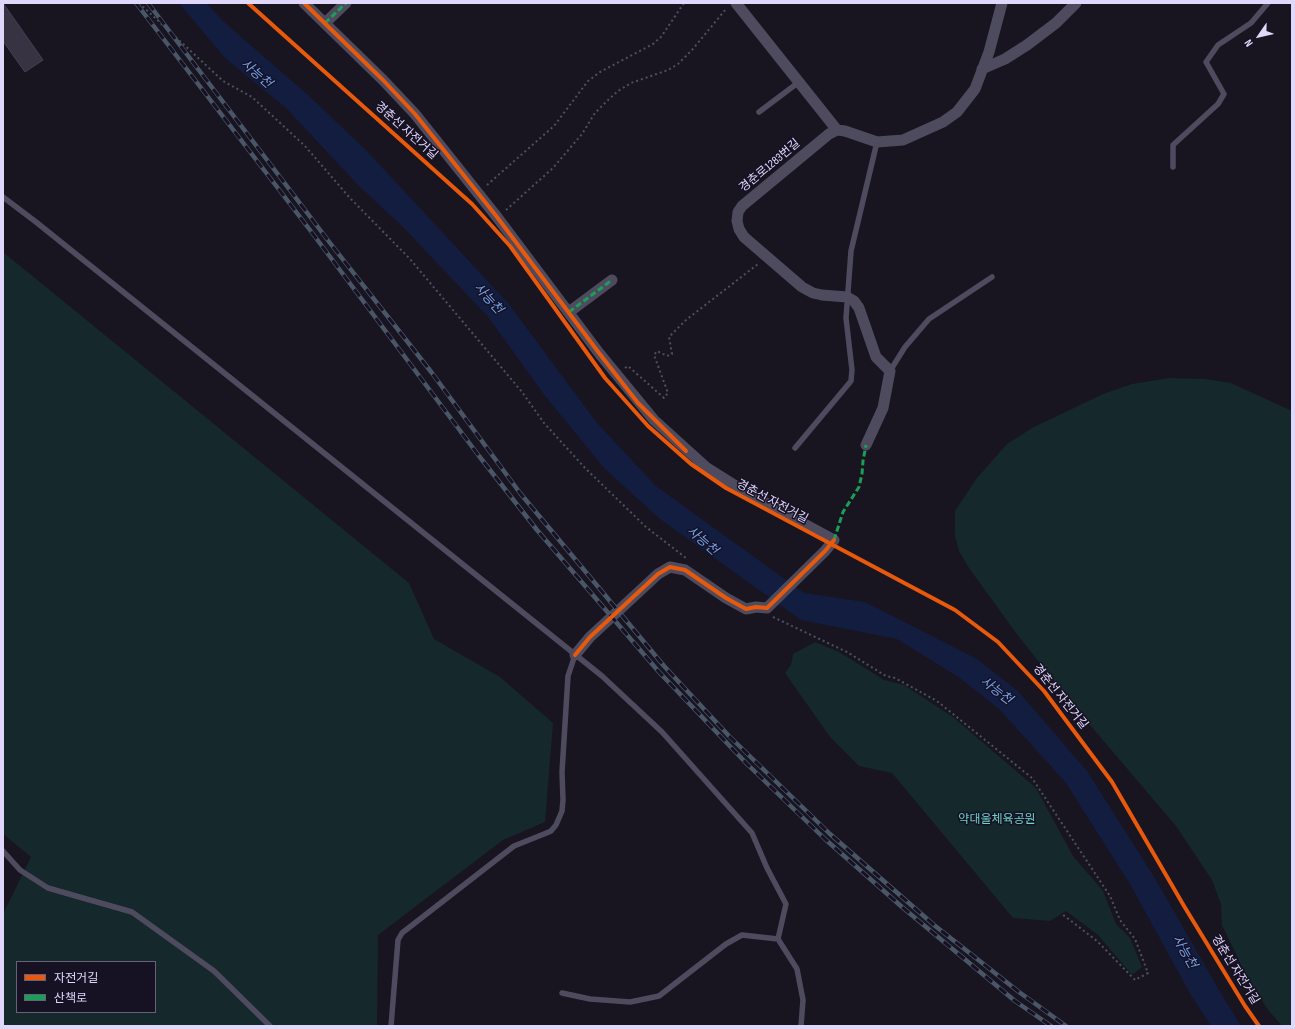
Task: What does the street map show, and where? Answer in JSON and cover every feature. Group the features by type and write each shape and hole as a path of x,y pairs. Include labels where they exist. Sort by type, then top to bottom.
{"street":[{"path":"304,3 407,104 498,217 616,375 654,420 707,468 742,490 834,540 825,551 767,608 756,607 746,609 726,598 685,570 670,567 658,574 596,632 576,655"},
{"path":"325,23 346,3"},
{"path":"736,3 837,130 845,131 877,142 903,140 943,122 957,112 975,89 1002,3"},
{"path":"982,69 1005,59 1027,45 1056,23 1076,3"},
{"name":"경춘로1283번길","path":"837,130 828,134 742,206 738,212 737,221 738,229 744,237 802,287 813,293 847,297"},
{"path":"569,312 612,280"},
{"path":"847,297 854,301 859,308 876,357 890,371 883,408 866,445"}],"lane":[{"path":"1173,167 1173,145 1218,104 1224,94 1206,62 1218,45 1251,23 1268,3"},
{"path":"759,112 799,82"},
{"path":"795,448 851,381 852,370 846,318 851,251 877,142"},
{"path":"3,198 42,227 602,676 662,732 752,833 767,868 786,904 778,939 797,969 803,1000 801,1026"},
{"path":"890,371 905,348 928,319 992,277"},
{"path":"391,1026 398,940 402,932 514,846 552,831 556,825 562,811 563,800 562,772 568,676 576,655"},
{"path":"3,851 20,870 48,888 132,912 214,971 270,1026"},
{"path":"562,993 590,999 630,1002 659,996 726,944 742,935 778,939"}],"path":[{"path":"139,3 223,81 252,97 305,146 349,197 410,259 522,392 544,423 585,468 646,527 689,560"},
{"path":"478,193 554,126 588,81 600,72 653,44 661,37 684,3"},
{"path":"498,217 553,168 582,134 595,113 607,101 630,83 668,70 678,64 692,50 730,3"},
{"path":"616,375 628,366 664,398 668,393 654,355 657,351 667,356 672,354 669,337 686,320 768,257"},
{"path":"756,607 806,634 847,652 886,676 895,678 937,701 1032,778 1110,896 1120,920 1135,939 1148,973 1135,980 1096,941 1062,914"}],"green space":[{"path":"3,252 409,583 434,639 500,677 553,723 545,822 503,840 378,935 377,1026 3,1026 3,914 31,857 3,834"},
{"path":"1170,378 1205,379 1231,383 1292,411 1292,1026 1282,1026 1269,1011 1250,983 1222,925 1221,904 1212,880 1176,826 1073,705 1016,633 969,568 959,551 955,535 955,511 977,478 1007,444 1032,428 1103,394 1132,384"},
{"name":"약대울체육공원","path":"815,642 839,652 884,680 904,685 953,717 1036,788 1073,856 1103,891 1116,924 1130,938 1142,967 1132,975 1098,935 1066,911 1050,921 1013,918 892,773 859,766 830,737 785,673 791,665 793,654"}],"water":[{"name":"사능천","path":"179,3 206,3 224,22 308,95 366,150 508,303 597,423 656,486 804,593 865,602 977,659 1018,691 1087,771 1153,875 1241,1026 1211,1026 1191,995 1131,886 1066,783 1000,710 960,678 897,639 801,620 660,519 605,469 545,396 489,318 403,227 358,185 285,107 226,59"}],"building":[{"path":"3,3 43,60 25,72 3,41"}],"railway":[{"path":"136,3 310,230 479,456 537,530 659,672 747,764 826,840 902,907 1015,1001 1051,1026"},
{"path":"148,3 330,243 432,373 520,493 664,666 729,736 830,834 934,925 1019,992 1066,1026"}],"marked path":[{"path":"325,23 346,3"},
{"path":"569,312 612,280"},
{"path":"834,540 843,512 859,487 866,445"}],"cycle path":[{"name":"경춘선 자전거길","path":"248,3 472,204 510,246 605,378 648,426 691,464 726,488 955,610 998,642 1044,691 1112,782 1184,906 1245,1006 1259,1026"},
{"name":"경춘선 자전거길","path":"304,3 383,80 415,114 497,217 638,403 686,451"},
{"path":"575,655 590,637 658,574 670,567 685,570 726,598 746,609 756,607 767,608 825,551 834,540"}]}
